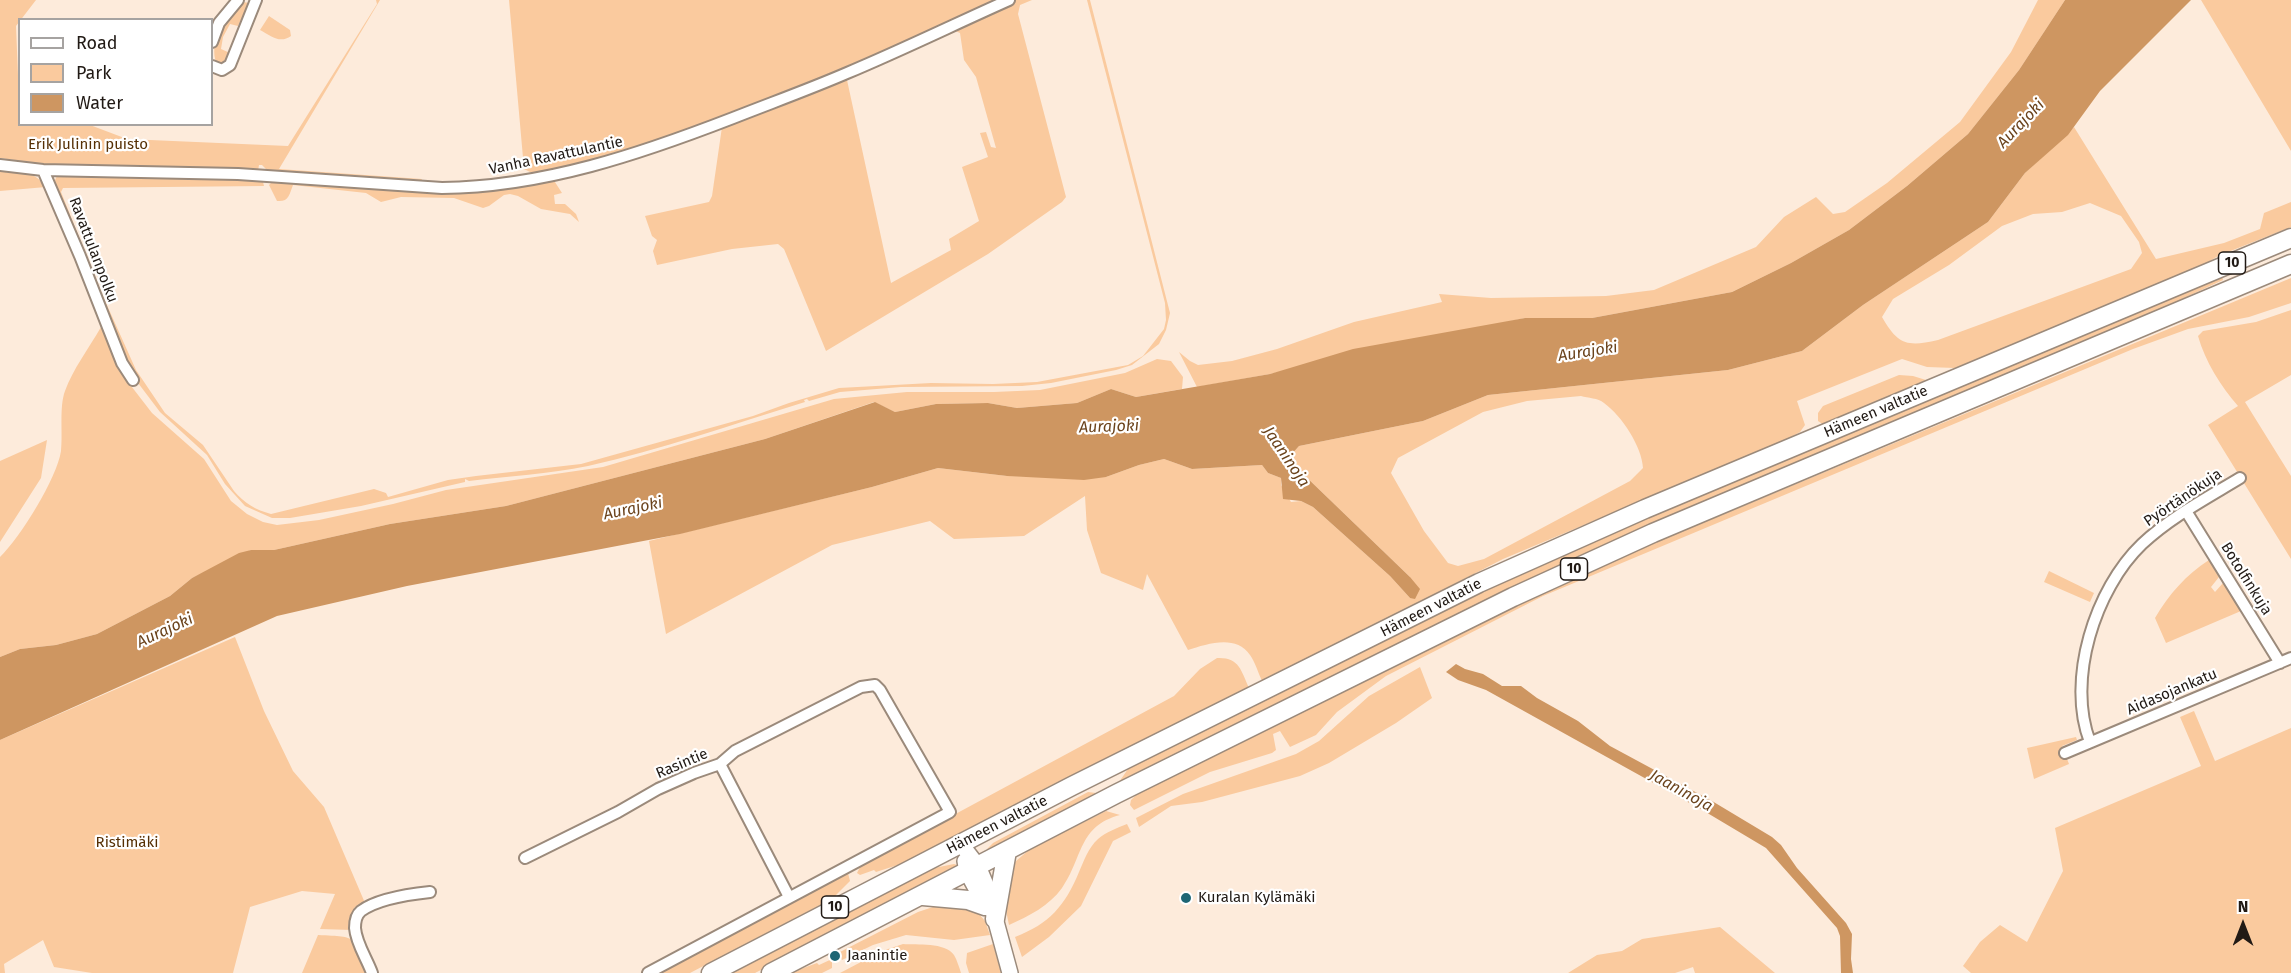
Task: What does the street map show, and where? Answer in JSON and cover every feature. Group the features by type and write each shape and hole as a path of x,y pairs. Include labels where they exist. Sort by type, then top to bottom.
{"highway":[{"name":"Hämeen valtatie","path":"711,973 961,844 1479,583 1655,505 2291,238"},
{"name":"Hämeen valtatie","path":"771,973 1007,851 1513,597 1664,528 2291,264"},
{"path":"921,896 968,900 990,913 1007,851"}],"main road":[{"path":"961,844 1002,941 1010,973"}],"street":[{"path":"213,39 219,23 238,0"},
{"path":"213,66 222,70 230,65 256,0"},
{"name":"Vanha Ravattulantie","path":"43,170 238,174 442,188 523,181 573,170 668,143 843,75 1010,0"},
{"path":"0,165 43,170"},
{"name":"Ravattulanpolku","path":"43,170 68,226 122,363 133,380"},
{"name":"Pyörtänökuja","path":"2090,742 2084,719 2083,680 2087,647 2099,610 2124,567 2140,546 2158,530 2240,478"},
{"name":"Botolfinkuja","path":"2186,512 2280,663"},
{"name":"Aidasojankatu","path":"2065,753 2291,658"},
{"name":"Rasintie","path":"525,858 685,777 720,764 735,751 861,687 875,685 951,812 789,897"},
{"path":"648,973 789,897 720,764"},
{"path":"372,973 356,935 355,926 358,915 361,911 390,899 430,892"}],"green space":[{"name":"Erik Julinin puisto","path":"0,0 36,0 22,18 18,18 16,26 18,126 93,126 127,139 288,146 377,4 376,0 380,0 279,169 422,179 420,183 269,172 262,165 259,165 258,171 49,165 0,158"},
{"path":"509,0 997,0 843,69 722,116 621,153 532,173 524,169"},
{"path":"1015,0 1032,0 1020,5 1018,14 1066,197 1062,202 988,254 826,351 784,249 778,244 732,249 657,265 653,251 657,240 652,236 645,216 709,202 712,196 722,127 847,80 891,283 951,250 949,239 979,221 962,167 988,157 980,133 986,132 991,147 996,148 976,77 964,60 960,33 951,29"},
{"path":"1087,0 1090,0 1170,313 1166,330 1159,344 1132,365 1051,383 1022,386 901,387 840,392 809,401 807,399 804,400 805,402 670,445 573,469 469,481 465,479 465,482 361,506 290,518 272,518 245,506 225,484 207,455 160,412 129,371 54,182 57,176 254,179 263,182 264,186 63,188 61,192 102,294 136,370 165,413 203,445 234,491 255,508 271,514 374,489 386,493 388,497 448,480 581,464 753,416 839,388 931,383 1037,382 1128,365 1143,356 1164,329 1165,303"},
{"path":"2038,0 2065,0 2019,70 1968,134 1907,186 1849,230 1791,263 1732,292 1592,318 1525,318 1270,374 1197,387 1179,352 1198,365 1232,361 1277,349 1354,322 1442,302 1439,294 1491,298 1606,296 1654,290 1756,247 1784,217 1816,197 1833,214 1845,212 1887,183 1960,122 2011,52"},
{"path":"2201,0 2291,0 2291,151"},
{"path":"243,2 249,3 238,26 230,24 223,37 221,49 230,53 222,64 217,64 215,47 220,30"},
{"path":"269,16 290,30 291,36 279,39 260,30"},
{"path":"2074,127 2156,259 2224,243 2260,229 2264,213 2291,202 2291,227 2218,256 2192,272 1955,368 1927,367 1902,359 1797,401 1805,425 1800,432 1786,440 1503,559 1262,681 1250,655 1237,645 1221,642 1188,650 1147,574 1143,590 1101,573 1087,530 1085,496 1024,536 954,539 930,521 832,545 666,634 649,541 872,487 938,468 1007,476 1106,477 1164,459 1192,469 1262,465 1268,473 1281,478 1281,485 1291,502 1301,501 1313,507 1390,576 1410,598 1410,577 1294,463 1292,454 1299,446 1423,421 1488,395 1728,370 1802,351 1863,305 1988,222 2025,173","holes":["2090,203 2121,216 2139,242 2142,253 2131,269 1938,340 1918,343 1904,342 1893,333 1882,317 1893,299 1949,265 2002,226 2033,214 2062,212","1581,396 1602,401 1618,416 1635,442 1643,468 1630,481 1484,559 1458,566 1448,563 1424,531 1391,473 1398,458 1483,412 1527,401"]},
{"path":"0,171 30,174 46,187 0,191"},
{"path":"553,179 562,193 554,195 555,204 565,204 576,214 579,222 570,214 541,209 510,194 504,195 483,208 454,198 401,197 381,202 366,193 293,185 286,199 277,201 269,185 273,181 396,190"},
{"path":"2222,276 2223,280 2109,333 1122,785 1119,782 1128,769 1152,756 1482,591 1631,523"},
{"path":"2291,278 2291,303 2249,317 2188,329 2133,349 1543,596 1386,676 1337,712 1316,735 1290,747 1280,731 1273,734 1276,750 1272,753 1210,772 1134,810 1130,805 1136,795 1542,593 1647,546"},
{"path":"2291,310 2291,375 2245,402 2291,476 2291,559 2208,425 2238,406 2214,373 2198,336 2203,331 2256,322"},
{"path":"101,327 118,369 152,413 204,459 231,501 247,514 263,522 277,525 319,520 446,490 603,467 834,399 907,392 1040,390 1125,373 1157,359 1171,361 1183,377 1182,389 1136,397 1111,389 1077,403 1017,408 988,403 936,404 895,412 874,402 765,439 506,506 390,524 274,550 251,550 192,578 170,596 97,634 56,645 20,649 0,657 0,557 27,522 53,476 61,451 62,405 65,391"},
{"path":"1899,375 1926,380 1824,425 1818,421 1818,413 1823,406"},
{"path":"47,440 41,478 0,542 0,461"},
{"path":"2209,560 2219,577 2211,587 2215,592 2223,583 2241,611 2166,643 2155,618 2179,586"},
{"path":"2049,571 2094,593 2090,602 2044,582"},
{"name":"Ristimäki","path":"235,637 264,711 293,771 324,807 365,903 354,908 352,930 320,929 335,894 302,891 250,907 233,973 92,973 54,967 43,940 4,964 5,973 0,973 0,740"},
{"path":"1217,658 1235,662 1249,688 904,863 876,872 874,870 860,875 857,873 861,865 1174,696 1200,669"},
{"path":"1420,667 1432,698 1396,723 1329,763 1300,776 1202,802 1171,806 1139,827 1136,818 1183,794 1296,754 1319,741 1369,696"},
{"path":"2194,711 2215,761 2291,728 2291,973 1971,973 1963,966 1980,942 2000,925 2027,942 2063,871 2055,828 2201,766 2180,717"},
{"path":"2076,737 2077,740 2062,746 2069,764 2034,779 2027,748"},
{"path":"1088,792 1096,793 1097,797 989,851 987,849 993,843"},
{"path":"1106,811 1120,815 1106,820 1089,835 1069,877 1057,894 1038,910 1009,925 1005,906 1011,869 1016,861 1030,849"},
{"path":"1127,824 1131,832 1113,841 1081,906 1049,937 1022,957 1015,937 1046,920 1062,904 1095,843 1108,832"},
{"path":"957,865 956,869 755,973 729,973 924,870"},
{"path":"848,873 850,881 832,899 690,973 657,973"},
{"path":"942,904 974,908 985,921 990,935 954,940 906,935 873,945 842,960 838,953 918,912"},
{"path":"1720,927 1775,973 1695,973 1693,967 1675,973 1568,973 1597,955 1622,951 1642,939"},
{"path":"318,935 341,936 353,941 368,973 302,973"},
{"path":"903,944 938,946 950,951 961,973 840,973 882,951"},
{"path":"993,944 1001,973 969,973 966,963 967,953"},
{"path":"832,959 832,968 822,973 790,973 817,963 819,965"}],"water":[{"path":"2065,0 2191,0 2100,91 2068,135 2025,173 1988,222 1863,305 1802,351 1728,370 1488,395 1423,421 1299,446 1292,454 1301,472 1410,577 1420,589 1415,599 1410,598 1390,576 1313,507 1301,501 1283,499 1281,478 1268,473 1262,465 1192,469 1164,459 1106,477 1084,480 1007,476 938,468 872,487 680,534 407,586 277,616 0,740 0,657 20,649 56,645 97,634 170,596 192,578 239,553 251,550 274,550 390,524 506,506 765,439 875,402 895,412 936,404 988,403 1017,408 1077,403 1111,389 1136,397 1270,374 1353,349 1525,318 1592,318 1732,292 1791,263 1849,230 1907,186 1968,134 2019,70"},
{"name":"Jaaninoja","path":"1456,664 1483,674 1502,686 1521,686 1537,698 1578,721 1610,746 1712,801 1772,837 1846,923 1852,934 1853,973 1841,973 1840,936 1837,928 1766,848 1486,690 1458,680 1446,672"}],"place":[{"name":"Kuralan Kylämäki","path":"1186,898"},
{"name":"Jaanintie","path":"835,956"}],"water label":[{"name":"Aurajoki","path":"2021,124"},
{"name":"Aurajoki","path":"1588,352"},
{"name":"Aurajoki","path":"1109,427"},
{"name":"Aurajoki","path":"633,509"},
{"name":"Aurajoki","path":"165,631"}]}
